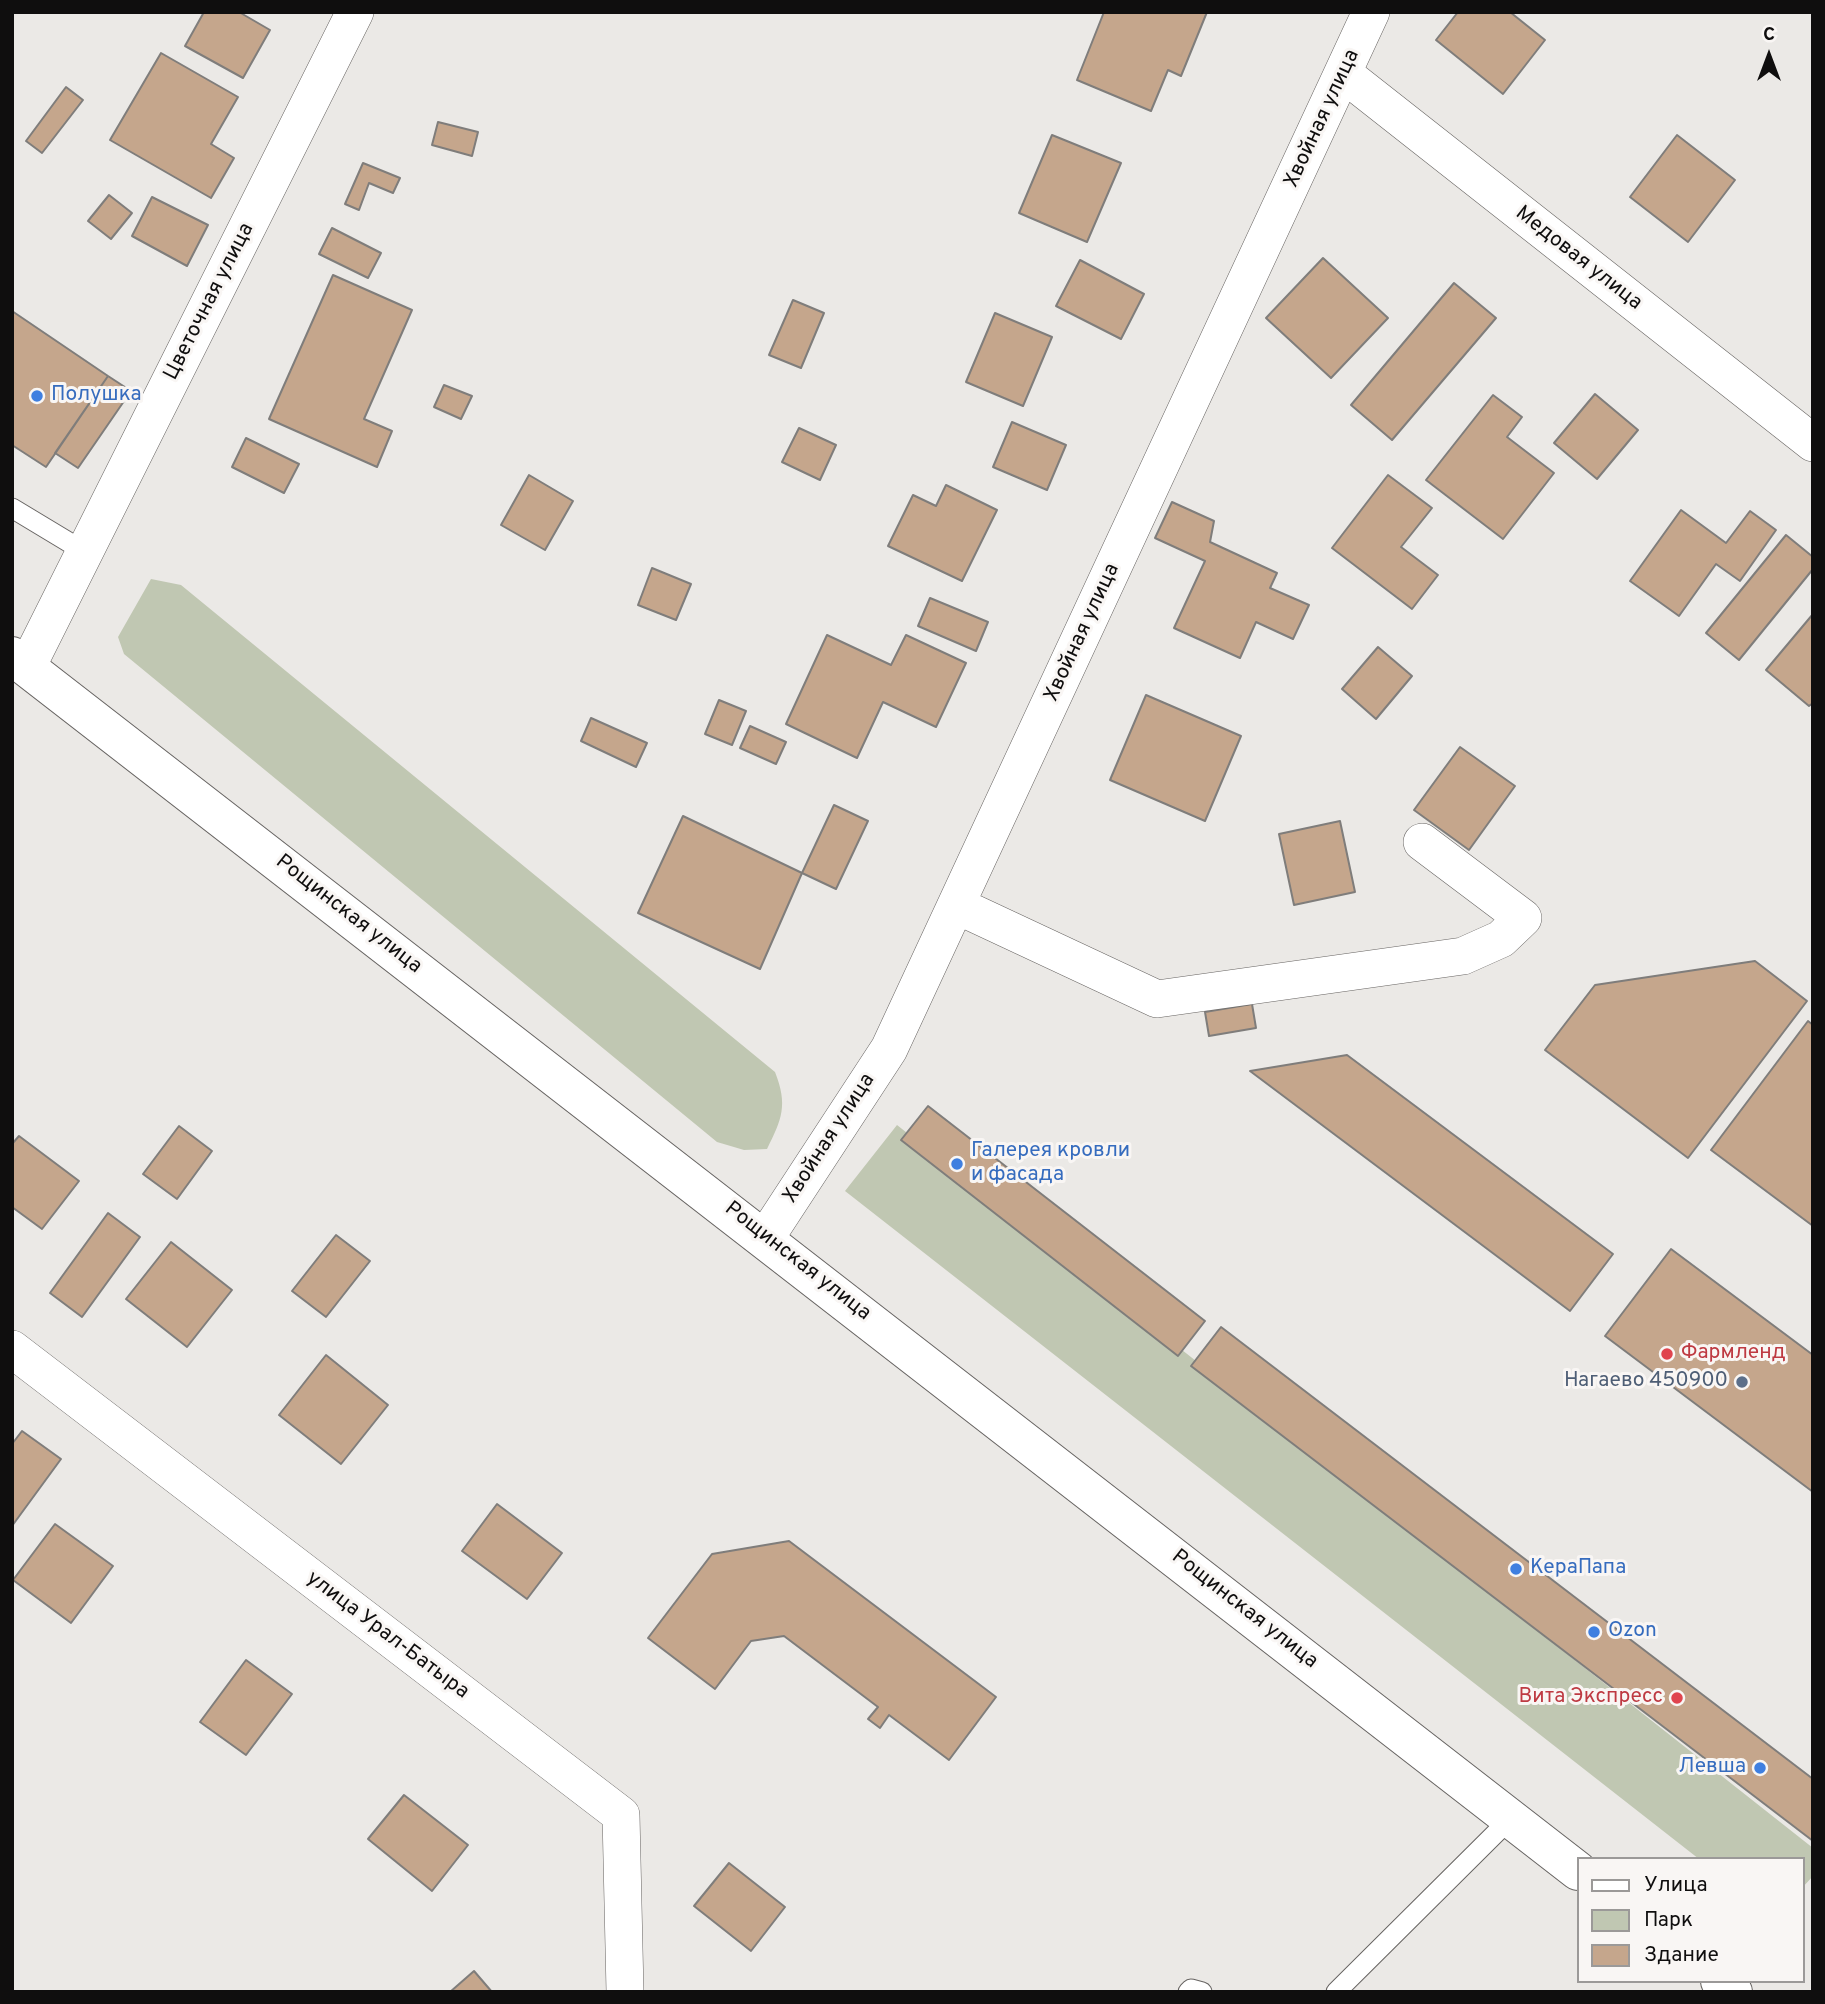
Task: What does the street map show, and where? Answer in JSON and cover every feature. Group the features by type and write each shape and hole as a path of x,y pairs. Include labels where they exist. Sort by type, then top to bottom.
{"street":[{"name":"Цветочная улица","path":"20,662 85,552 355,12"},
{"name":"Хвойная улица","path":"766,1237 889,1049 1371,12"},
{"name":"Медовая улица","path":"1344,74 1813,443"},
{"name":"Рощинская улица","path":"20,662 766,1237 1576,1869"},
{"path":"956,905 1157,999 1463,957 1501,939 1523,918 1422,842"},
{"name":"улица Урал-Батыра","path":"12,1349 621,1815 625,1992"}],"lane":[{"path":"12,508 85,552"},
{"path":"1336,1992 1511,1818"},
{"path":"1188,1992 1191,1989 1202,1992"}],"green space":[{"path":"151,579 181,585 775,1072 781,1094 782,1112 767,1149 744,1150 717,1142 124,654 118,637"},
{"path":"897,1125 1813,1848 1813,1876 1804,1886 1804,1857 1696,1857 845,1191"}],"building":[{"path":"204,12 239,12 270,30 243,78 185,46"},
{"path":"1104,12 1207,12 1181,76 1168,70 1151,111 1077,80"},
{"path":"1458,12 1510,12 1545,40 1503,94 1436,40"},
{"path":"161,53 238,97 211,144 234,158 211,198 110,140"},
{"path":"66,87 83,100 42,153 26,141"},
{"path":"438,122 478,132 472,156 432,145"},
{"path":"1052,135 1121,163 1087,242 1019,213"},
{"path":"1677,135 1735,180 1688,242 1630,197"},
{"path":"363,163 400,178 393,193 369,183 359,210 345,204"},
{"path":"109,195 132,213 111,239 88,221"},
{"path":"152,197 208,225 187,266 132,236"},
{"path":"332,228 381,253 368,278 319,254"},
{"path":"1323,258 1388,318 1331,378 1266,318"},
{"path":"1080,260 1144,294 1121,339 1056,306"},
{"path":"333,275 412,310 364,419 392,431 377,467 269,419"},
{"path":"1454,283 1496,318 1392,440 1351,405"},
{"path":"793,300 824,313 801,368 769,355"},
{"path":"12,311 108,376 46,467 12,445"},
{"path":"995,313 1052,337 1023,406 966,382"},
{"path":"108,376 131,391 78,468 55,453"},
{"path":"444,385 472,396 461,419 434,407"},
{"path":"1595,394 1638,430 1597,479 1554,443"},
{"path":"1493,395 1522,417 1507,437 1554,473 1503,539 1426,480"},
{"path":"1012,422 1066,445 1047,490 993,467"},
{"path":"799,428 836,445 820,480 782,462"},
{"path":"246,438 299,464 284,493 232,467"},
{"path":"529,475 573,501 545,550 501,525"},
{"path":"1388,475 1432,508 1401,547 1438,575 1412,609 1332,548"},
{"path":"946,485 997,510 962,581 888,546 913,495 936,506"},
{"path":"1172,502 1214,521 1210,542 1277,573 1270,588 1309,605 1293,639 1256,622 1240,658 1174,628 1205,561 1155,538"},
{"path":"1681,510 1726,543 1750,511 1776,530 1740,581 1716,564 1679,616 1630,581"},
{"path":"1786,535 1813,557 1813,569 1739,660 1706,633"},
{"path":"652,568 691,584 676,620 638,605"},
{"path":"930,598 988,622 976,651 918,626"},
{"path":"1813,614 1813,703 1809,706 1766,670"},
{"path":"827,635 891,665 906,635 966,663 936,727 883,702 857,758 786,724"},
{"path":"1378,647 1412,676 1376,719 1342,689"},
{"path":"1146,695 1241,736 1205,821 1110,780"},
{"path":"719,700 746,711 732,745 705,734"},
{"path":"591,718 647,743 636,767 581,741"},
{"path":"750,726 786,742 776,764 740,748"},
{"path":"1460,747 1515,786 1469,850 1414,810"},
{"path":"834,805 868,821 836,889 802,873"},
{"path":"683,816 802,873 760,969 638,913"},
{"path":"1340,821 1355,892 1294,905 1279,834"},
{"path":"1755,961 1807,1001 1688,1158 1545,1050 1595,985"},
{"path":"1252,1004 1256,1028 1209,1036 1205,1012"},
{"path":"1808,1021 1813,1025 1813,1226 1711,1150"},
{"path":"1347,1055 1613,1254 1570,1311 1250,1071"},
{"path":"928,1106 1205,1321 1178,1356 901,1140"},
{"path":"179,1126 212,1151 177,1199 143,1174"},
{"path":"19,1136 79,1181 42,1229 12,1207 12,1144"},
{"path":"108,1213 140,1237 82,1317 50,1293"},
{"path":"336,1235 370,1261 326,1317 292,1291"},
{"path":"171,1242 232,1290 187,1347 126,1299"},
{"path":"1671,1249 1813,1355 1813,1492 1605,1336"},
{"path":"1221,1327 1813,1779 1813,1841 1191,1366"},
{"path":"326,1355 388,1405 341,1464 279,1415"},
{"path":"22,1431 61,1459 12,1526 12,1444"},
{"path":"497,1504 562,1553 527,1599 462,1551"},
{"path":"55,1524 113,1566 71,1623 13,1580"},
{"path":"789,1541 996,1697 949,1760 889,1715 880,1728 868,1719 878,1707 784,1636 751,1641 715,1689 648,1638 712,1554"},
{"path":"246,1660 292,1694 246,1755 200,1722"},
{"path":"404,1795 468,1845 432,1891 368,1839"},
{"path":"729,1863 785,1907 751,1951 694,1906"},
{"path":"474,1971 492,1992 450,1992"}],"place":[{"name":"Полушка","path":"37,396"},
{"name":"Галерея кровли и фасада","path":"957,1164"},
{"name":"Фармленд","path":"1667,1354"},
{"name":"Нагаево 450900","path":"1742,1382"},
{"name":"КераПапа","path":"1516,1569"},
{"name":"Ozon","path":"1594,1632"},
{"name":"Вита Экспресс","path":"1677,1698"},
{"name":"Левша","path":"1760,1768"}]}
